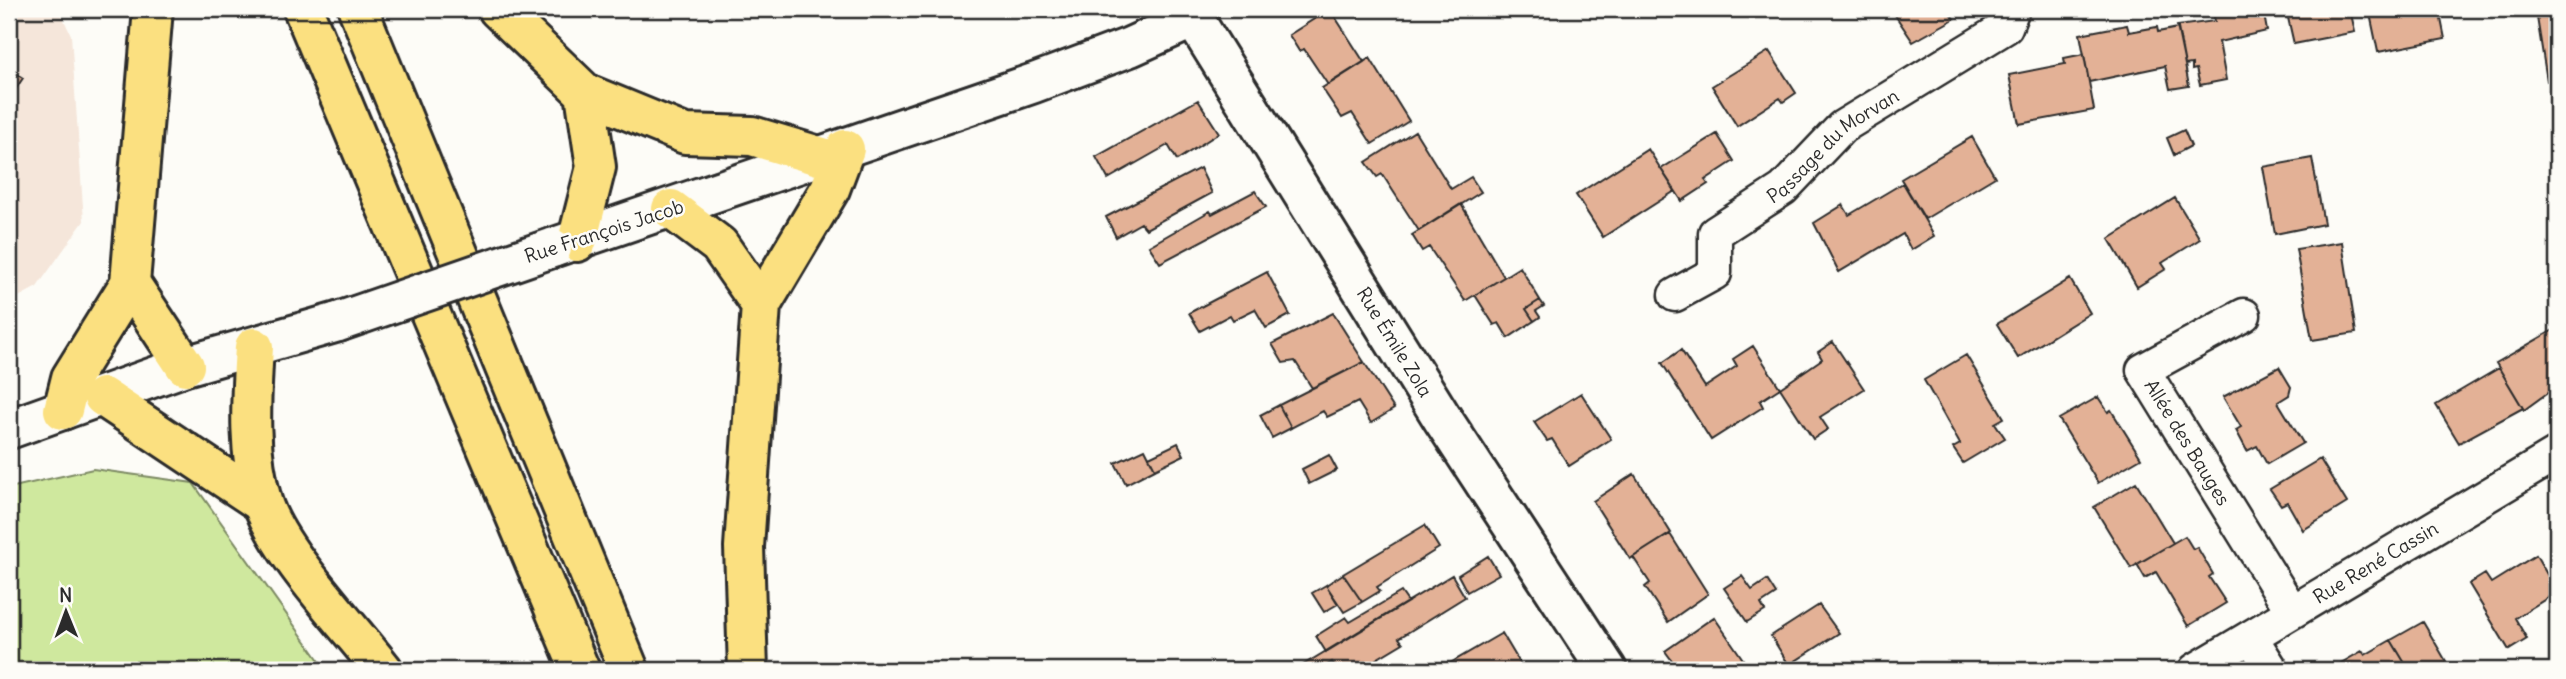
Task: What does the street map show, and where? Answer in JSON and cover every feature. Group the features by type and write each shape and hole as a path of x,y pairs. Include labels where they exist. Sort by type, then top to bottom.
{"highway":[{"path":"63,410 71,378 130,283 153,9"},
{"path":"303,9 580,670"},
{"path":"358,9 629,670"},
{"path":"498,9 585,93 685,134 752,136 834,153 830,189 761,306 744,547 748,670"},
{"path":"564,245 597,167 585,93"},
{"path":"671,209 719,246 761,306"},
{"path":"130,283 185,366"},
{"path":"254,347 250,434 262,503 289,552 383,670"},
{"path":"103,397 262,503"}],"street":[{"name":"Passage du Morvan","path":"1675,295 1715,273 1715,233 1783,188 1842,127 2006,27 2014,9"},
{"name":"Rue François Jacob","path":"9,429 185,366 338,322 834,153 1094,60 1197,12"},
{"name":"Rue Émile Zola","path":"1197,12 1442,418 1608,670"},
{"name":"Allée des Bauges","path":"2244,315 2143,370 2292,611"},
{"name":"Rue René Cassin","path":"2195,670 2557,454"},
{"path":"2250,637 2272,670"}],"shaded area":[{"path":"9,9 59,9 71,35 84,221 37,287 9,302"}],"green space":[{"path":"93,469 193,483 326,670 9,670 9,488"}],"building":[{"path":"1330,9 1364,62 1328,85 1304,49 1299,51 1289,35"},
{"path":"1891,9 1947,9 1954,19 1913,42"},
{"path":"2212,9 2263,9 2267,31 2219,42 2226,80 2200,85 2196,69 2192,70 2192,64 2185,65 2177,26 2215,21"},
{"path":"2286,9 2350,9 2355,32 2294,44"},
{"path":"2369,9 2439,9 2445,39 2378,52"},
{"path":"2557,9 2557,80 2547,81 2536,11"},
{"path":"2127,25 2129,32 2157,27 2158,32 2178,28 2189,86 2170,89 2165,66 2089,82 2080,34"},
{"path":"1769,51 1796,93 1783,102 1780,98 1737,126 1712,86"},
{"path":"2084,54 2094,110 2019,124 2009,75 2065,64 2064,58"},
{"path":"1370,58 1409,121 1372,144 1352,113 1342,118 1322,88"},
{"path":"9,69 23,78 9,99"},
{"path":"1198,100 1219,133 1177,160 1168,145 1108,179 1096,157"},
{"path":"2184,130 2191,146 2174,155 2167,138"},
{"path":"1415,131 1451,189 1471,177 1481,192 1419,231 1382,174 1377,177 1366,162"},
{"path":"1717,134 1734,161 1705,180 1708,184 1682,201 1661,169"},
{"path":"1972,137 1995,177 1925,219 1901,179"},
{"path":"1648,149 1675,191 1603,237 1576,195"},
{"path":"2312,158 2324,224 2275,234 2263,167"},
{"path":"1200,168 1212,193 1146,229 1141,223 1116,237 1106,217"},
{"path":"1903,183 1934,236 1911,250 1903,234 1839,272 1814,223 1843,205 1849,215"},
{"path":"1255,191 1266,207 1160,263 1149,246 1210,211 1212,214"},
{"path":"2175,198 2200,239 2162,263 2166,269 2137,287 2109,239"},
{"path":"1461,204 1504,277 1465,301 1429,247 1422,251 1412,235"},
{"path":"2342,242 2356,333 2312,340 2296,249"},
{"path":"1520,267 1540,300 1526,309 1534,321 1508,338 1499,323 1494,325 1475,295"},
{"path":"1267,272 1290,315 1266,328 1255,309 1233,320 1230,315 1200,331 1189,313"},
{"path":"2070,279 2090,313 2018,358 1997,324"},
{"path":"1540,300 1544,306 1536,311 1540,317 1534,321 1526,309"},
{"path":"1333,313 1364,362 1312,388 1295,361 1283,363 1272,344"},
{"path":"2557,328 2557,386 2524,410 2496,363"},
{"path":"1833,342 1864,389 1820,417 1828,429 1813,439 1780,388 1822,359 1818,352"},
{"path":"1753,346 1780,388 1760,401 1763,407 1711,440 1662,363 1681,350 1705,387 1737,366 1733,359"},
{"path":"1966,355 2004,418 1995,423 2005,438 1963,463 1953,448 1960,444 1924,380"},
{"path":"1364,362 1394,409 1371,423 1358,402 1327,417 1323,411 1291,428 1279,405"},
{"path":"2279,367 2291,387 2289,395 2278,402 2303,443 2267,464 2257,446 2247,451 2236,430 2241,427 2223,397"},
{"path":"2499,368 2523,408 2459,443 2436,405"},
{"path":"1581,393 1611,439 1569,466 1552,439 1547,441 1534,422"},
{"path":"2098,397 2108,412 2111,410 2141,458 2098,483 2059,419"},
{"path":"1279,405 1291,428 1272,438 1260,415"},
{"path":"1178,443 1184,455 1155,469 1149,457"},
{"path":"1145,449 1155,469 1126,484 1115,463"},
{"path":"1329,455 1337,470 1309,484 1302,469"},
{"path":"2320,459 2347,503 2303,530 2287,502 2281,505 2270,489"},
{"path":"1634,474 1671,533 1630,559 1593,501"},
{"path":"2136,482 2173,543 2131,568 2094,507"},
{"path":"1425,525 1439,548 1377,587 1380,591 1362,602 1343,574"},
{"path":"1670,534 1708,594 1668,622 1645,587 1650,583 1633,557"},
{"path":"2185,536 2193,549 2197,547 2213,574 2209,577 2226,603 2188,626 2156,572 2145,578 2137,564"},
{"path":"2536,555 2557,592 2515,618 2527,639 2509,650 2469,584 2485,574 2491,583"},
{"path":"1488,556 1499,574 1467,592 1458,575"},
{"path":"1343,574 1362,602 1344,612 1326,585"},
{"path":"1452,575 1465,597 1399,638 1403,643 1358,670 1338,670 1332,662 1319,670 1306,670 1303,665"},
{"path":"1742,576 1752,590 1767,580 1776,594 1761,604 1765,611 1747,622 1724,588"},
{"path":"1326,585 1338,604 1324,612 1312,593"},
{"path":"1401,592 1408,602 1326,652 1316,636 1346,617 1350,622"},
{"path":"1819,605 1839,633 1789,665 1771,636"},
{"path":"1714,617 1749,668 1679,670 1665,651"},
{"path":"2423,622 2450,668 2409,670 2391,640"},
{"path":"1502,633 1524,670 1443,670 1442,668"},
{"path":"2391,640 2409,670 2345,670 2341,663 2362,651 2365,655"}]}
